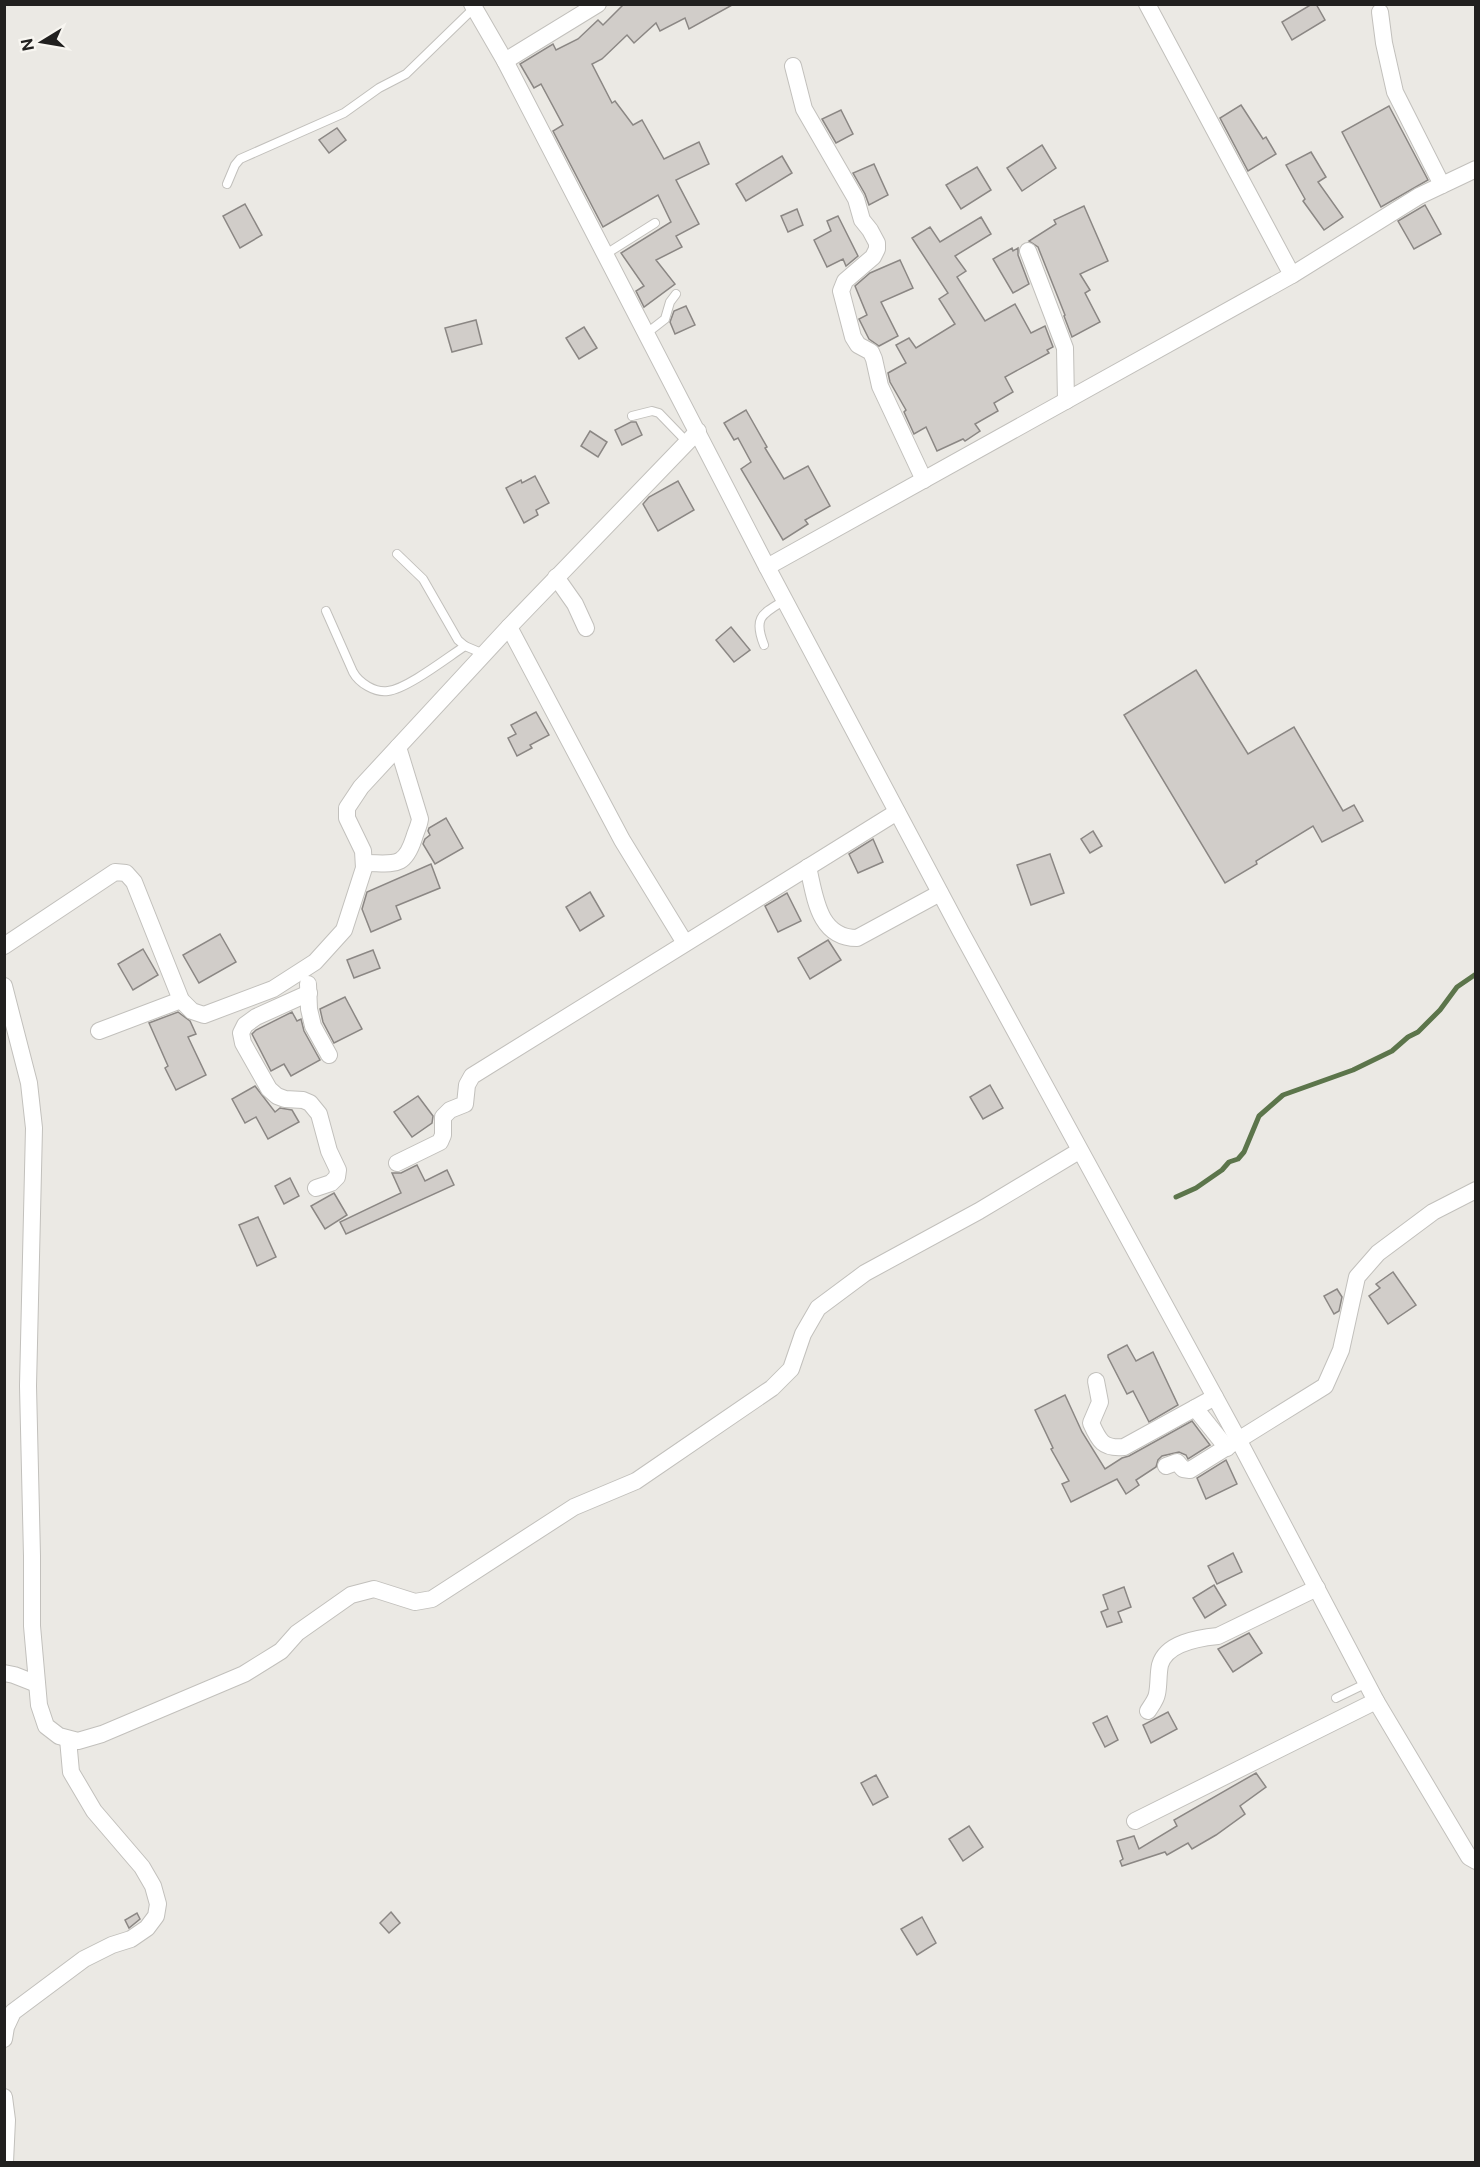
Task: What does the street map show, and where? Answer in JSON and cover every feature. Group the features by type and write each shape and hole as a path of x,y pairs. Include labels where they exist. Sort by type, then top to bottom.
{"street":[{"path":"505,61 598,4"},
{"path":"1148,4 1292,275"},
{"path":"473,6 505,61 647,333 692,437 785,600 1079,1151 1215,1397 1233,1444 1317,1588 1376,1701 1468,1857 1476,1861"},
{"path":"1380,12 1395,92 1442,185"},
{"path":"793,66 804,109 856,199 862,220 877,243 873,257 845,281 841,291 853,336 858,345 871,352 880,386 924,480"},
{"path":"767,567 1292,275 1419,196 1476,169"},
{"path":"1028,251 1065,348 1066,401"},
{"path":"4,946 115,872 126,873 134,882 181,1000 192,1011 204,1014 273,989 315,962 344,930 364,868 363,851 347,818 347,808 361,787 509,627 692,437"},
{"path":"556,578 575,604 586,628"},
{"path":"509,627 622,840 685,943"},
{"path":"364,863 401,861 409,855 419,827 420,819 398,747"},
{"path":"397,1163 440,1142 443,1135 443,1118 450,1110 465,1104 467,1084 472,1076 897,812"},
{"path":"808,867 819,913 828,927 848,938 857,938 940,892"},
{"path":"305,969 313,1026 329,1055"},
{"path":"4,986 9,1027 29,1083 34,1128 28,1386 32,1626 39,1705 46,1726 59,1736 78,1741 102,1734 244,1674 281,1651 297,1633 351,1595 374,1589 415,1602 432,1599 574,1507 636,1481 772,1388 791,1369 803,1334 818,1308 865,1273 979,1211 1079,1151"},
{"path":"309,993 256,1017 246,1025 242,1033 243,1043 269,1089 285,1099 303,1100 310,1103 319,1114 329,1151 338,1170 337,1177 331,1183 316,1188"},
{"path":"99,1031 181,1000"},
{"path":"1166,1466 1177,1462 1183,1469 1190,1470 1325,1386 1341,1350 1357,1277 1378,1253 1433,1212 1476,1190"},
{"path":"1096,1381 1100,1402 1091,1423 1096,1436 1105,1446 1113,1448 1124,1447 1215,1397"},
{"path":"1195,1408 1233,1444"},
{"path":"1148,1711 1157,1695 1161,1664 1165,1654 1187,1642 1218,1636 1317,1588"},
{"path":"4,1673 37,1684"},
{"path":"1135,1821 1376,1701"},
{"path":"4,2039 6,2027 13,2012 84,1959 112,1945 131,1939 147,1928 156,1916 158,1904 153,1886 142,1867 94,1811 71,1773 68,1739"},
{"path":"4,2097 7,2120 5,2163"}],"lane":[{"path":"227,184 240,159 344,113 379,88 406,74 473,6"},
{"path":"606,254 655,223"},
{"path":"647,333 665,319 670,302 676,294"},
{"path":"632,416 652,411 659,413 692,437"},
{"path":"397,554 423,579 458,640 465,646 484,654"},
{"path":"764,645 758,630 759,622 767,612 785,600"},
{"path":"326,611 358,681 387,692 403,686 465,646"},
{"path":"1336,1698 1367,1683"}],"building":[{"path":"624,4 734,4 689,29 685,18 660,31 656,23 634,43 627,35 602,59 592,64 612,103 615,101 633,125 642,120 664,159 699,142 709,164 676,180 699,224 676,236 682,247 656,260 675,284 644,307 636,291 644,286 621,253 671,222 658,195 603,227 553,131 563,125 541,84 534,88 520,64 553,44 556,50 578,39 598,20 603,25"},
{"path":"1312,4 1316,4 1325,20 1292,40 1282,22"},
{"path":"1241,105 1263,139 1266,137 1276,154 1248,171 1220,118"},
{"path":"1389,106 1428,180 1381,207 1342,132"},
{"path":"841,110 853,134 836,143 822,119"},
{"path":"337,128 346,140 329,153 319,140"},
{"path":"1042,145 1056,168 1022,191 1007,168"},
{"path":"1311,152 1326,177 1318,182 1343,217 1324,230 1303,201 1305,199 1286,165"},
{"path":"782,156 792,173 746,201 736,184"},
{"path":"874,164 888,195 869,205 853,173"},
{"path":"977,167 991,190 961,209 946,185"},
{"path":"245,204 262,235 240,248 223,216"},
{"path":"1425,205 1441,234 1414,249 1398,221"},
{"path":"1084,206 1108,261 1080,274 1090,290 1085,293 1100,322 1072,337 1038,247 1029,241 1056,224 1054,220"},
{"path":"797,209 803,225 788,232 781,216"},
{"path":"838,216 858,256 846,266 843,259 827,267 814,240 831,231 827,221"},
{"path":"981,217 991,234 955,256 966,271 957,277 985,321 1015,304 1031,333 1045,326 1053,347 1047,350 1049,353 1005,377 1013,392 994,403 998,411 975,424 980,431 965,441 963,439 937,451 926,427 914,434 904,412 906,410 890,382 888,373 906,363 896,345 909,338 916,348 955,324 939,299 948,293 912,238 930,227 940,242"},
{"path":"1012,248 1013,251 1018,248 1018,255 1029,284 1013,293 993,259"},
{"path":"900,260 913,288 881,302 898,336 879,346 869,339 859,319 867,315 855,286 870,273"},
{"path":"686,306 695,325 675,334 670,322 674,311"},
{"path":"476,320 482,344 452,352 445,328"},
{"path":"584,327 597,348 579,359 566,338"},
{"path":"746,410 784,479 808,466 830,506 805,520 808,524 783,540 741,469 751,462 738,438 734,440 724,423"},
{"path":"636,422 642,435 622,445 615,430"},
{"path":"590,431 607,442 598,457 581,446"},
{"path":"535,476 549,503 536,510 538,515 524,523 506,488"},
{"path":"678,481 694,510 658,531 643,504 649,497"},
{"path":"731,627 750,650 734,662 716,640"},
{"path":"1196,670 1248,754 1294,727 1343,811 1354,805 1363,821 1322,842 1313,826 1225,883 1124,715"},
{"path":"536,712 549,735 530,745 532,748 517,756 508,738 516,734 511,725"},
{"path":"446,818 463,848 435,864 423,844 430,835 429,828"},
{"path":"1093,831 1102,846 1090,853 1081,839"},
{"path":"873,839 883,862 858,873 849,854"},
{"path":"1050,854 1064,893 1031,905 1017,865"},
{"path":"431,864 440,888 396,906 401,919 371,932 362,909 367,892"},
{"path":"590,892 604,916 580,931 566,907"},
{"path":"787,893 801,921 778,932 765,906"},
{"path":"220,934 236,962 199,983 183,955"},
{"path":"828,940 841,960 810,979 798,958"},
{"path":"143,949 158,975 133,990 118,964"},
{"path":"373,950 380,968 354,978 347,960"},
{"path":"345,997 362,1029 334,1043 323,1022 320,1009"},
{"path":"178,1012 190,1021 196,1034 188,1037 206,1075 176,1090 165,1068 168,1066 149,1023"},
{"path":"292,1012 297,1021 301,1019 304,1031 320,1060 291,1076 284,1064 271,1071 252,1034"},
{"path":"990,1085 1003,1108 983,1119 970,1097"},
{"path":"255,1086 275,1112 280,1108 292,1110 299,1122 268,1139 256,1117 245,1123 232,1099"},
{"path":"418,1096 433,1116 432,1123 412,1137 394,1112"},
{"path":"417,1165 425,1181 447,1170 454,1185 346,1234 340,1222 401,1193 392,1173 401,1173"},
{"path":"290,1178 299,1196 284,1204 275,1186"},
{"path":"334,1193 347,1215 325,1229 311,1206"},
{"path":"258,1217 276,1257 257,1266 239,1225"},
{"path":"1393,1272 1416,1305 1388,1324 1369,1296 1380,1288 1376,1284"},
{"path":"1337,1289 1342,1297 1339,1311 1334,1314 1324,1296"},
{"path":"1127,1345 1136,1361 1153,1352 1178,1405 1149,1422 1133,1391 1127,1394 1108,1357"},
{"path":"1065,1395 1082,1432 1105,1469 1192,1421 1210,1445 1188,1459 1186,1455 1179,1452 1162,1456 1156,1467 1136,1480 1139,1485 1126,1494 1117,1479 1071,1502 1062,1484 1069,1481 1051,1449 1053,1448 1035,1410"},
{"path":"1226,1460 1237,1484 1206,1499 1197,1478"},
{"path":"1233,1553 1242,1572 1217,1584 1208,1566"},
{"path":"1214,1585 1226,1605 1205,1618 1193,1598"},
{"path":"1124,1587 1131,1607 1118,1612 1122,1622 1107,1627 1101,1612 1108,1609 1103,1595"},
{"path":"1249,1633 1262,1653 1233,1672 1218,1649"},
{"path":"1168,1712 1177,1729 1151,1743 1143,1725"},
{"path":"1107,1716 1118,1740 1105,1747 1093,1723"},
{"path":"1256,1773 1266,1787 1240,1806 1245,1814 1216,1835 1192,1849 1188,1843 1167,1855 1165,1852 1122,1866 1120,1861 1123,1859 1117,1841 1134,1836 1139,1849 1177,1826 1174,1820"},
{"path":"876,1775 888,1797 873,1805 861,1783"},
{"path":"969,1826 983,1847 963,1861 949,1839"},
{"path":"391,1912 400,1923 389,1933 380,1923"},
{"path":"137,1913 140,1919 129,1928 125,1920"},
{"path":"922,1917 936,1943 917,1955 901,1929"}],"waterway":[{"path":"1176,1197 1196,1188 1222,1170 1229,1162 1238,1159 1244,1152 1259,1116 1283,1095 1353,1070 1392,1051 1408,1037 1418,1032 1440,1010 1457,987 1476,974"}]}
